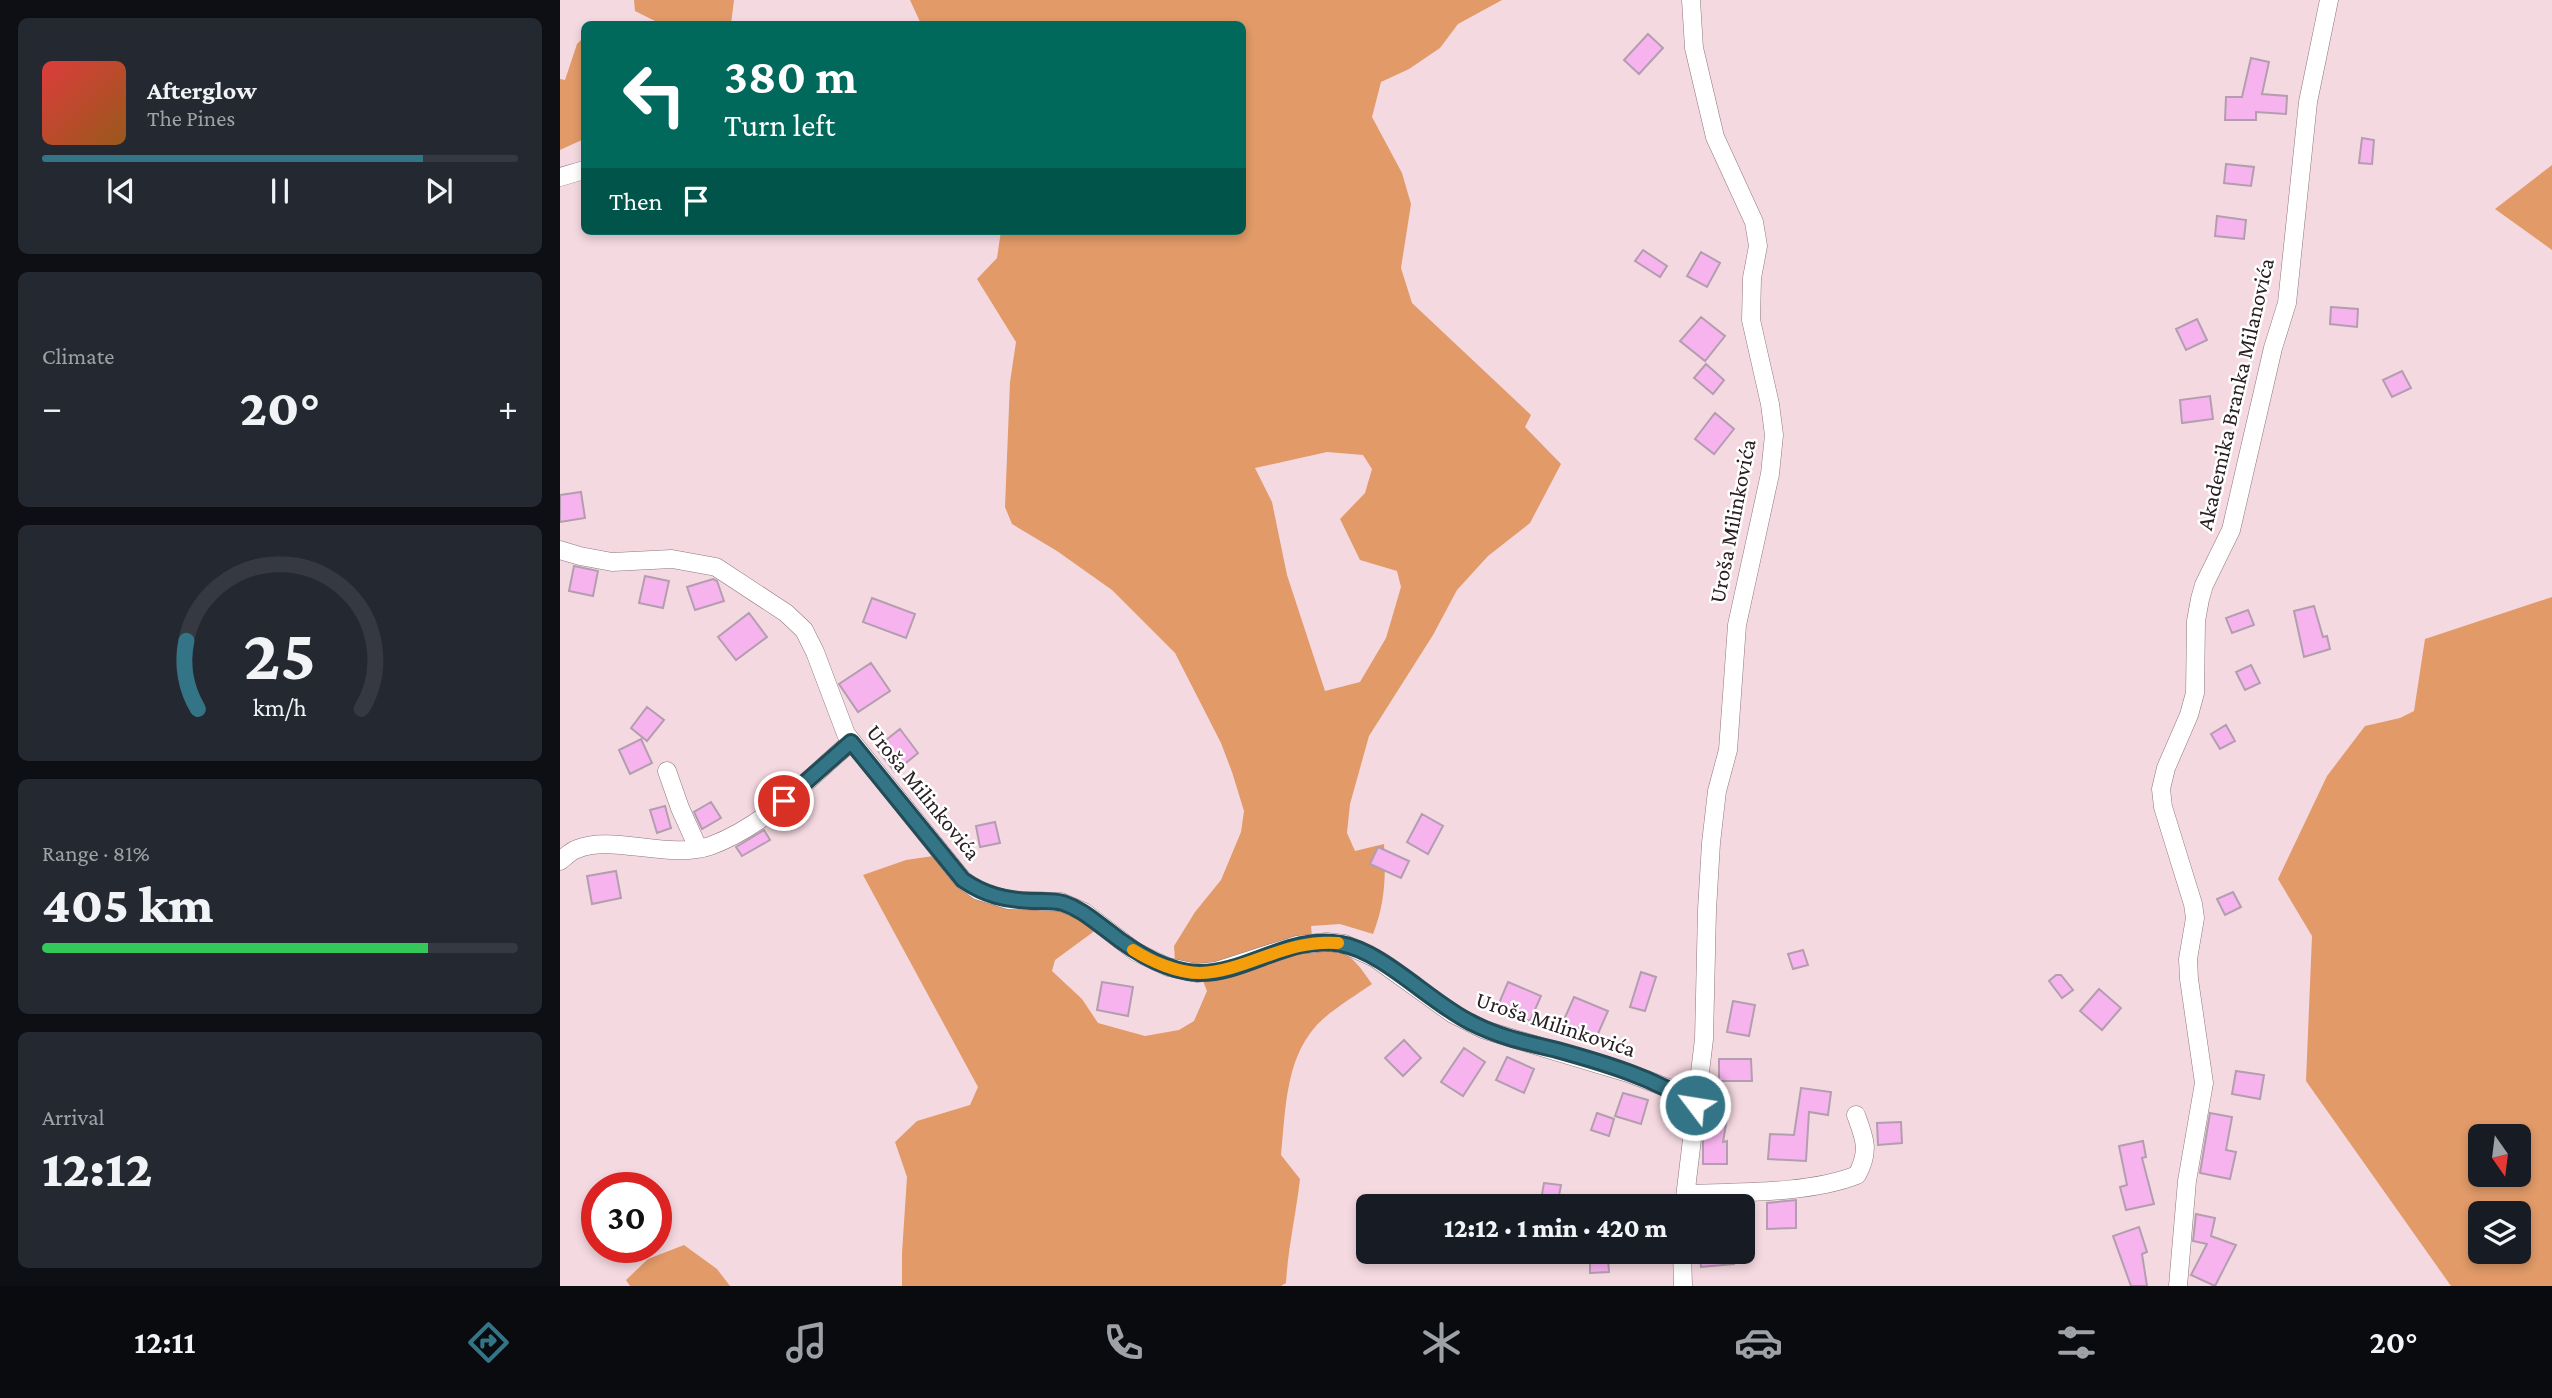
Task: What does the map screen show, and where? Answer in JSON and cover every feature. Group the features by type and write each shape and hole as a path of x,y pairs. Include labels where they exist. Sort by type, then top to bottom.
{"street":[{"name":"Uroša Milinkovića","path":"1686,1194 1704,1039 1707,910 1717,791 1728,750 1737,625 1768,485 1774,436 1770,404 1751,320 1752,278 1758,247 1754,222 1743,194 1728,169 1712,126 1694,48 1691,0"},
{"name":"Akademika Branka Milanovića","path":"2178,1286 2187,1181 2204,1083 2189,979 2193,904 2162,807 2161,789 2166,768 2189,715 2195,693 2196,621 2200,599 2231,530 2273,348 2287,303 2308,102 2329,0"},
{"path":"560,177 581,171"},
{"name":"Uroša Milinkovića","path":"560,550 612,562 672,559 716,567 786,613 804,630 851,742 963,880 979,891 1007,900 1061,902 1084,912 1136,952 1168,967 1197,973 1216,971 1297,945 1327,942 1344,944 1375,958 1453,1014 1485,1030 1631,1074 1673,1090 1695,1105"},
{"path":"560,861 577,848 600,844 687,850 709,846 743,830 784,801 851,742"},
{"path":"667,771 698,848"},
{"path":"1736,1194 1835,1181 1857,1175 1864,1162 1866,1142 1856,1115"},
{"path":"1682,1264 1683,1286"}],"shaded area":[{"path":"634,0 734,0 731,21 655,21 635,11"},
{"path":"910,0 1502,0 1458,24 1440,48 1409,69 1381,82 1372,117 1402,173 1411,204 1401,268 1412,303 1531,415 1525,427 1561,464 1530,523 1488,556 1457,590 1433,635 1369,736 1350,804 1347,833 1355,851 1384,844 1384,890 1377,923 1373,934 1340,924 1311,926 1313,947 1348,956 1372,984 1323,1019 1310,1033 1294,1065 1286,1100 1281,1155 1300,1179 1286,1283 1281,1286 902,1286 907,1177 895,1142 917,1121 970,1105 978,1087 863,875 906,860 940,855 980,888 1047,897 1104,924 1055,960 1052,971 1082,999 1098,1023 1145,1036 1179,1030 1194,1021 1207,991 1203,981 1176,976 1174,946 1195,912 1221,880 1241,832 1244,811 1221,743 1175,653 1112,590 1057,551 1012,524 1005,507 1010,382 1016,342 977,279 997,258 1000,235 1246,235 1246,21 920,21","holes":["1327,452 1363,455 1372,469 1365,493 1340,519 1360,560 1397,571 1401,587 1386,638 1360,682 1325,691 1287,575 1272,502 1255,468"]},
{"path":"581,40 581,140 560,150 560,79 565,80 577,44"},
{"path":"2552,165 2552,250 2495,209"},
{"path":"2552,597 2552,1286 2451,1286 2306,1081 2312,936 2278,879 2327,776 2365,726 2400,718 2414,711 2425,639"},
{"path":"684,1245 717,1269 730,1286 630,1286 626,1280 644,1263 672,1263 672,1250"}],"building":[{"path":"1648,34 1663,48 1639,74 1624,60"},
{"path":"2251,58 2269,62 2262,94 2287,96 2286,114 2256,112 2256,120 2225,120 2226,97 2242,97"},
{"path":"2362,138 2374,140 2372,164 2359,163"},
{"path":"2226,164 2254,167 2251,186 2224,183"},
{"path":"2217,216 2246,220 2244,239 2215,236"},
{"path":"1643,250 1667,266 1660,277 1635,261"},
{"path":"1701,252 1720,263 1707,287 1687,276"},
{"path":"2331,307 2358,309 2357,327 2330,324"},
{"path":"1701,317 1725,336 1705,361 1680,341"},
{"path":"2197,319 2207,340 2186,350 2176,329"},
{"path":"1706,364 1724,380 1713,394 1694,378"},
{"path":"2402,371 2411,388 2392,397 2383,380"},
{"path":"2210,396 2213,419 2182,423 2180,400"},
{"path":"1715,413 1734,429 1714,454 1695,439"},
{"path":"581,492 585,518 560,522 560,495"},
{"path":"574,566 598,571 593,596 569,591"},
{"path":"645,576 669,581 663,608 639,603"},
{"path":"713,579 717,581 724,601 695,610 687,587"},
{"path":"872,598 915,614 906,638 863,622"},
{"path":"2314,606 2323,637 2327,636 2330,649 2304,657 2294,611"},
{"path":"2248,610 2254,625 2232,633 2226,618"},
{"path":"749,613 767,637 736,660 718,637"},
{"path":"871,663 890,691 858,712 839,684"},
{"path":"2251,665 2260,683 2245,690 2236,672"},
{"path":"647,707 664,720 647,741 631,728"},
{"path":"2226,725 2235,741 2220,749 2211,734"},
{"path":"900,729 918,753 895,772 876,748"},
{"path":"641,739 652,763 630,774 619,750"},
{"path":"711,802 721,818 702,829 694,812"},
{"path":"665,806 671,828 657,833 650,810"},
{"path":"1422,814 1443,826 1428,854 1407,842"},
{"path":"995,822 1000,843 980,847 976,826"},
{"path":"764,830 770,840 742,856 736,847"},
{"path":"1378,847 1409,861 1401,878 1370,864"},
{"path":"616,871 621,898 592,904 587,876"},
{"path":"2233,892 2241,907 2225,915 2217,899"},
{"path":"1803,950 1808,965 1793,969 1788,954"},
{"path":"1641,972 1656,977 1645,1011 1630,1007"},
{"path":"2056,975 2061,975 2073,990 2062,998 2049,981"},
{"path":"1102,982 1133,987 1128,1016 1097,1010"},
{"path":"1508,982 1541,996 1530,1021 1497,1008"},
{"path":"2099,989 2121,1008 2102,1030 2080,1011"},
{"path":"1574,997 1608,1011 1597,1036 1563,1022"},
{"path":"1733,1001 1755,1005 1749,1036 1727,1032"},
{"path":"1404,1040 1421,1058 1403,1076 1385,1058"},
{"path":"1464,1048 1485,1062 1463,1096 1441,1082"},
{"path":"1507,1057 1534,1069 1524,1093 1496,1080"},
{"path":"1719,1059 1751,1059 1752,1081 1719,1081"},
{"path":"2236,1071 2264,1075 2260,1099 2232,1094"},
{"path":"1801,1088 1831,1092 1828,1115 1809,1112 1806,1161 1768,1159 1770,1134 1794,1135"},
{"path":"1623,1093 1648,1100 1641,1124 1615,1116"},
{"path":"1710,1103 1729,1106 1723,1142 1727,1141 1727,1164 1703,1164 1703,1142"},
{"path":"1597,1113 1614,1119 1609,1136 1591,1130"},
{"path":"2210,1113 2232,1117 2226,1150 2236,1152 2230,1179 2200,1173"},
{"path":"1901,1122 1902,1143 1878,1145 1877,1123"},
{"path":"2143,1141 2146,1157 2142,1158 2154,1204 2126,1210 2120,1187 2127,1185 2119,1146"},
{"path":"1544,1183 1561,1185 1559,1194 1542,1194"},
{"path":"1796,1200 1796,1228 1767,1229 1767,1203"},
{"path":"2196,1214 2215,1218 2211,1236 2236,1245 2215,1286 2191,1275 2207,1244 2193,1241"},
{"path":"2139,1227 2147,1252 2142,1254 2147,1286 2131,1286 2113,1236"},
{"path":"1590,1264 1608,1264 1609,1272 1590,1273"},
{"path":"1701,1264 1734,1264 1701,1267"}],"slow traffic":[{"path":"1133,950 1168,967 1197,973 1216,971 1297,945 1338,943"}],"route":[{"path":"784,801 851,742 963,880 979,891 1007,900 1061,902 1084,912 1136,952 1168,967 1197,973 1216,971 1297,945 1327,942 1344,944 1375,958 1453,1014 1485,1030 1631,1074 1673,1090 1695,1105"}]}
